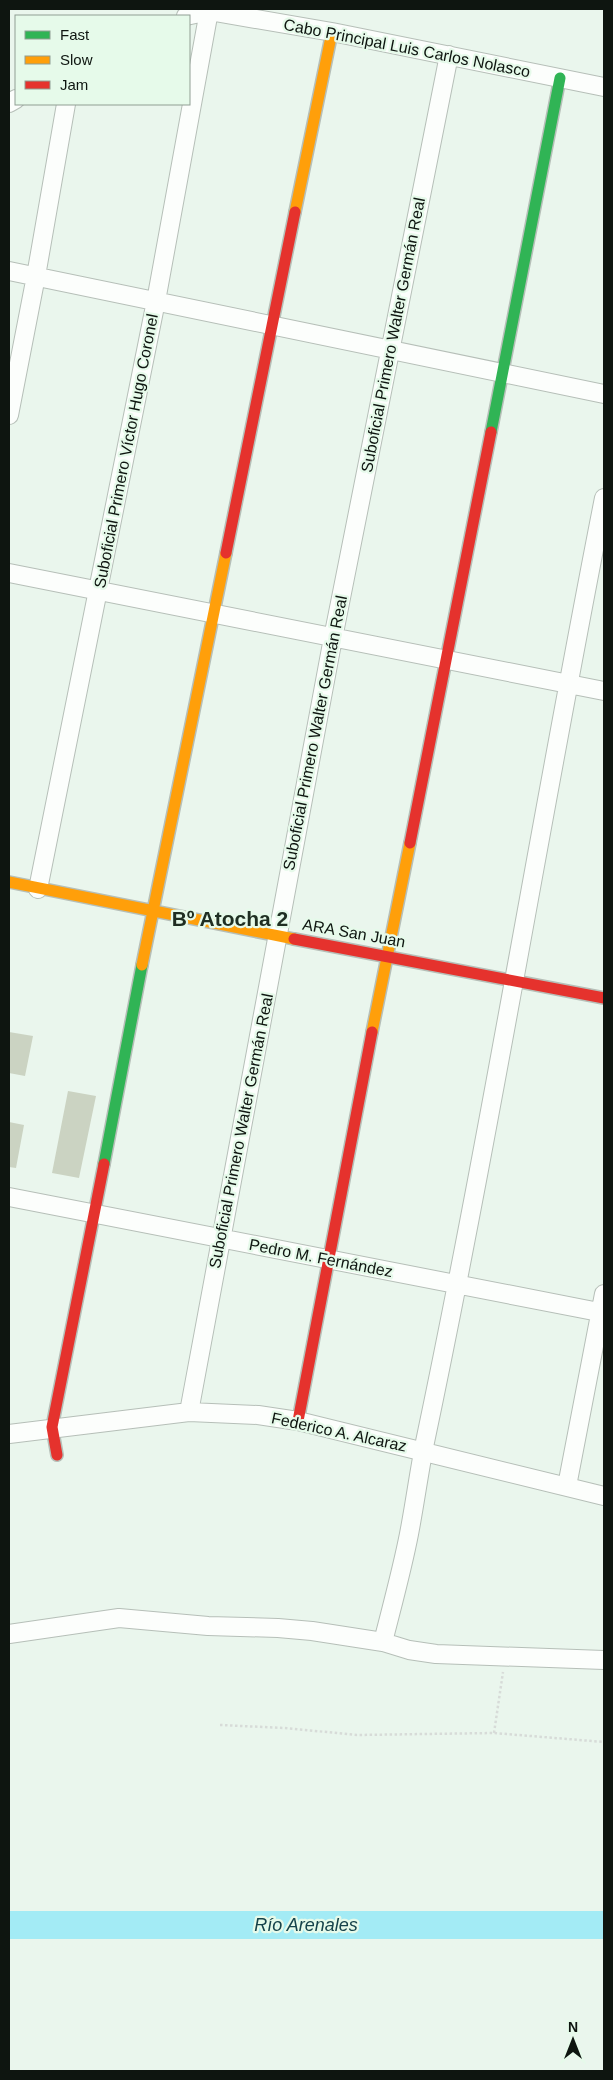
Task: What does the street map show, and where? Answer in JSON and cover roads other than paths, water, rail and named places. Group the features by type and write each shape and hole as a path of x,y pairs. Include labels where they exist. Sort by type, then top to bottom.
{"street":[{"path":"190,15 209,11"},
{"name":"Cabo Principal Luis Carlos Nolasco","path":"209,11 332,32 604,87"},
{"name":"Suboficial Primero Víctor Hugo Coronel","path":"38,889 156,300 209,11"},
{"path":"57,1455 52,1427 95,1214 152,912 332,32"},
{"name":"Suboficial Primero Walter Germán Real","path":"188,1412 333,638 449,55"},
{"path":"298,1421 387,955 448,660 560,78"},
{"path":"9,415 66,105"},
{"path":"9,271 604,394"},
{"path":"383,1642 408,1536 423,1450 458,1284 516,980 568,684 604,498"},
{"path":"9,573 604,691"},
{"name":"ARA San Juan","path":"9,882 152,912 387,955 604,998"},
{"name":"Pedro M. Fernández","path":"9,1197 602,1312"},
{"path":"567,1486 604,1294"},
{"name":"Federico A. Alcaraz","path":"9,1434 52,1427 188,1412 258,1414 298,1421 423,1450 604,1496"},
{"path":"9,1634 119,1618 208,1626 286,1629 383,1642 409,1650 436,1654 505,1658 604,1660"}],"waterway":[{"name":"Río Arenales","path":"9,1925 604,1925"}],"district":[{"name":"Bº Atocha 2","path":"230,918"}]}
